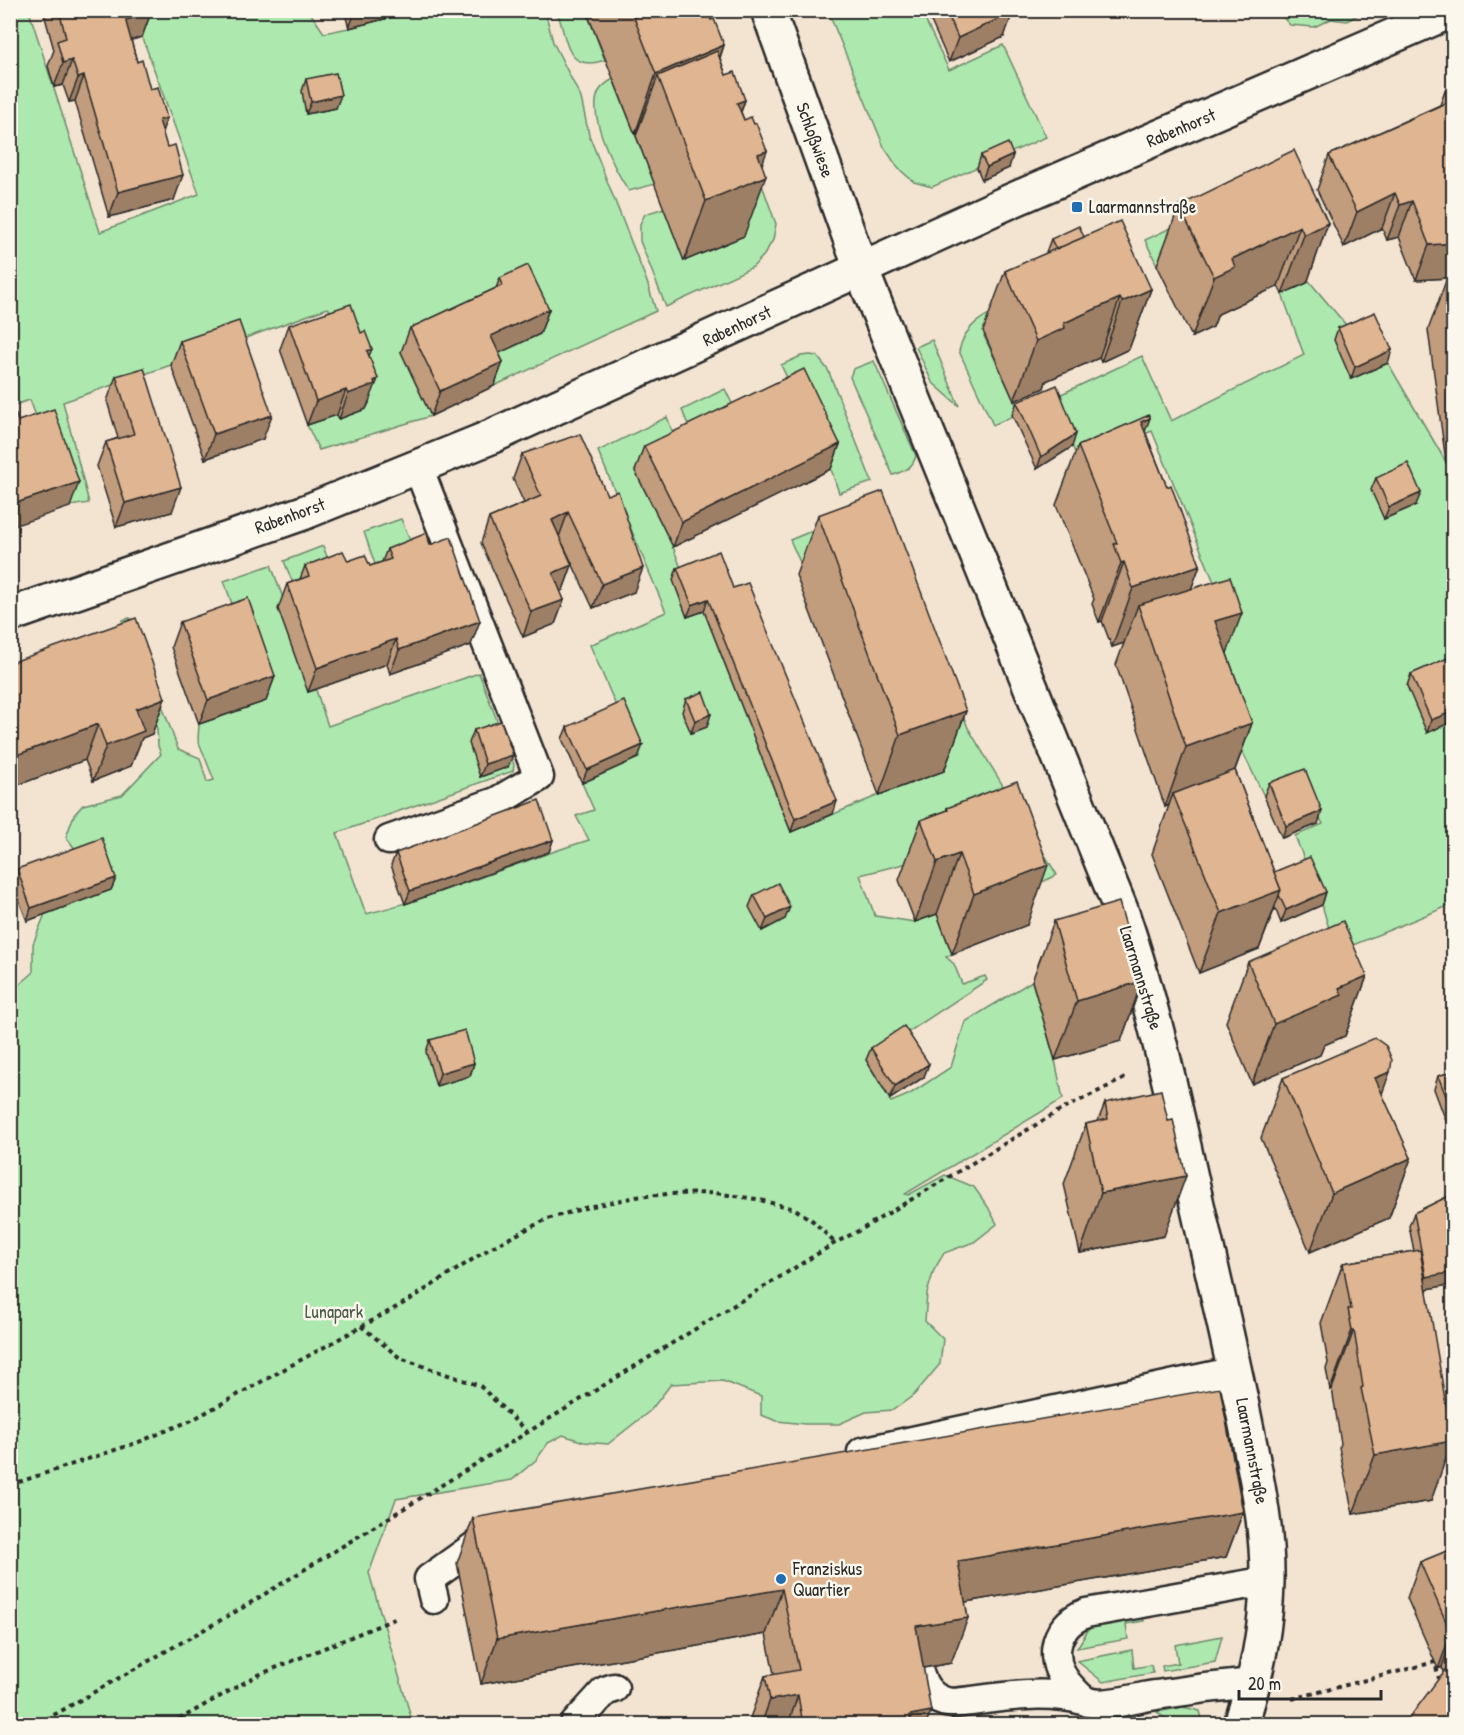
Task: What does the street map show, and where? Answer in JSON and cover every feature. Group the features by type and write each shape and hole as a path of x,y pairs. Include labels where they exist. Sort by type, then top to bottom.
{"street":[{"name":"Schloßwiese","path":"768,10 861,269"},
{"name":"Rabenhorst","path":"10,615 303,513 543,415 1006,203 1453,10"},
{"name":"Laarmannstraße","path":"861,269 1121,910 1146,986 1236,1371 1264,1513 1266,1606 1246,1706"}],"lane":[{"path":"389,840 496,802 538,777 418,467"},
{"path":"842,1456 1236,1371"},
{"path":"434,1599 429,1579 491,1535 518,1526"},
{"path":"1083,1700 1062,1677 1055,1648 1064,1628 1074,1618 1086,1613 1267,1581"},
{"path":"918,1668 924,1686 933,1697 943,1702 1062,1694 1089,1703 1113,1702 1156,1695 1246,1706"},
{"path":"575,1725 606,1691 614,1688"}],"path":[{"path":"38,1725 242,1608 835,1243 1059,1111 1164,1058"},
{"path":"10,1485 163,1434 260,1384 441,1282 492,1247 547,1220 588,1207 636,1197 716,1193 756,1199 795,1209 813,1221 835,1243"},
{"path":"361,1326 400,1358 480,1386 527,1432"},
{"path":"171,1725 256,1676 396,1618"},
{"path":"1246,1706 1435,1662 1441,1687"}],"green space":[{"path":"10,11 29,11 100,232 199,194 133,11 309,11 324,33 397,16 396,11 545,11 553,42 581,98 589,135 647,282 656,311 494,386 482,361 401,352 431,416 319,450 307,425 369,403 342,329 328,308 63,402 89,503 70,506 30,400 11,406"},
{"path":"557,11 586,11 605,60 592,63 582,62 575,58 566,43"},
{"path":"828,11 921,11 949,70 1003,45 1046,137 932,187 914,182 898,168 884,147"},
{"path":"1277,11 1365,11 1347,21 1331,19 1314,27 1290,25"},
{"path":"613,79 655,184 629,191 605,145 597,118 598,93"},
{"path":"761,182 776,224 773,240 764,255 753,267 666,307 640,241 640,224 645,214 664,208 685,260"},
{"path":"1274,208 1309,281 1352,332 1350,379 1388,363 1446,462 1453,460 1453,904 1336,952 1322,905 1295,836 1323,824 1300,781 1264,796 1206,676 1232,626 1152,431 1078,460 1053,398 1142,356 1171,421 1304,355 1282,294 1306,283"},
{"path":"1194,217 1206,242 1157,265 1145,240"},
{"path":"1017,300 1024,316 984,336 1020,413 993,425 959,351 962,340 974,324"},
{"path":"932,340 959,406 932,382 916,347"},
{"path":"801,356 817,356 828,370 872,482 839,493 831,469 781,365"},
{"path":"874,361 916,456 910,467 893,475 850,377 853,369"},
{"path":"725,389 740,420 695,442 682,410"},
{"name":"Lunapark","path":"667,417 679,449 635,471 673,547 684,576 673,579 687,617 704,611 791,832 944,771 804,571 790,540 882,502 968,728 1057,875 1015,895 995,841 860,875 875,916 915,922 937,914 952,954 946,957 954,964 962,984 985,976 987,980 866,1060 891,1102 910,1094 951,1067 965,1022 1032,981 1055,1060 1063,1099 905,1194 908,1195 945,1175 974,1187 997,1224 974,1242 944,1253 934,1270 927,1293 925,1321 943,1339 940,1364 914,1395 893,1410 866,1412 839,1424 777,1421 761,1415 761,1396 723,1381 671,1384 651,1410 608,1444 584,1442 563,1435 548,1443 536,1460 512,1480 396,1499 369,1573 413,1724 11,1724 11,984 20,984 33,973 33,944 45,914 114,869 86,863 66,837 74,815 83,805 122,795 161,754 157,729 122,620 130,618 178,749 200,758 207,782 214,780 198,740 199,724 266,701 224,581 271,565 286,606 308,692 316,690 328,726 479,673 514,765 513,771 337,833 366,914 422,898 589,840 576,816 594,810 582,783 638,757 590,645 666,612 598,451"},
{"path":"401,519 418,558 378,573 364,532"},
{"path":"323,546 334,575 296,591 284,561"},
{"path":"1143,1616 1144,1621 1126,1624 1128,1639 1077,1648 1090,1627"},
{"path":"1222,1636 1215,1662 1163,1671 1162,1666 1178,1663 1175,1645"},
{"path":"1132,1650 1134,1668 1151,1665 1153,1673 1103,1682 1077,1661"},
{"path":"1183,1707 1200,1711 1202,1719 1200,1724 1172,1724 1157,1712"}],"building":[{"path":"59,10 151,10 151,12 126,20 126,22 137,62 142,60 150,89 158,87 167,118 159,120 167,147 175,145 183,175 118,192 84,76 78,78 72,60 63,63 57,41 66,38"},
{"path":"631,10 701,10 703,16 708,14 711,20 714,19 724,45 656,74"},
{"path":"946,10 1012,10 1013,12 958,38"},
{"path":"717,51 726,75 735,72 745,100 737,103 744,120 751,117 754,124 756,123 767,151 758,154 766,176 706,201 658,76"},
{"path":"336,73 341,95 311,102 306,79"},
{"path":"1454,87 1454,243 1429,245 1412,201 1400,205 1395,193 1357,212 1329,155 1448,102 1445,91"},
{"path":"1008,143 1013,155 987,167 981,155"},
{"path":"1294,150 1328,223 1304,235 1300,226 1232,259 1235,267 1214,277 1179,206"},
{"path":"1120,221 1151,289 1122,302 1120,298 1064,323 1065,328 1036,341 1005,271"},
{"path":"1079,226 1084,237 1056,249 1051,239"},
{"path":"528,265 549,309 491,336 503,362 440,391 410,328 503,285 500,278"},
{"path":"1454,270 1454,299 1450,271"},
{"path":"351,304 361,333 365,331 372,349 367,351 378,379 374,381 375,384 348,394 346,390 316,401 289,325"},
{"path":"1375,312 1392,350 1355,367 1338,328"},
{"path":"239,321 272,415 214,434 180,341"},
{"path":"144,368 181,487 125,503 106,442 134,434 116,376"},
{"path":"804,369 840,444 682,522 644,446"},
{"path":"1057,385 1076,434 1041,457 1017,402"},
{"path":"54,409 79,482 10,505 10,415 16,414 18,421"},
{"path":"1149,415 1150,418 1141,422 1167,487 1171,485 1200,565 1133,588 1124,562 1121,563 1114,544 1117,543 1078,446"},
{"path":"580,434 607,495 618,491 643,568 602,584 568,512 552,520 572,565 553,573 564,600 531,612 489,518 541,496 522,454"},
{"path":"1408,463 1421,493 1389,507 1376,478"},
{"path":"883,491 966,711 900,735 818,515"},
{"path":"427,533 430,545 451,537 480,621 399,650 396,639 317,668 287,584 309,576 305,566 343,551 348,561 365,555 370,566 391,559 387,549"},
{"path":"719,551 733,588 748,583 837,801 795,819 708,599 692,605 677,568"},
{"path":"1230,577 1242,613 1215,621 1252,723 1186,747 1138,605"},
{"path":"248,598 275,676 208,700 180,622"},
{"path":"136,618 165,698 136,709 144,731 106,746 98,724 14,756 10,746 10,663"},
{"path":"1450,657 1454,665 1454,711 1431,720 1411,674"},
{"path":"703,692 711,714 695,721 686,699"},
{"path":"624,701 643,745 587,770 567,727"},
{"path":"501,721 513,755 485,764 474,730"},
{"path":"1305,769 1322,811 1286,826 1269,783"},
{"path":"1235,770 1281,890 1221,913 1173,794"},
{"path":"1017,781 1048,865 974,894 959,854 937,862 921,820"},
{"path":"539,800 553,840 410,891 396,853"},
{"path":"102,838 116,878 31,908 17,869"},
{"path":"1310,857 1326,892 1286,910 1279,895 1281,890 1274,872"},
{"path":"778,883 790,907 767,919 754,895"},
{"path":"1119,902 1142,981 1077,1001 1054,921"},
{"path":"1343,921 1367,976 1339,988 1342,995 1274,1024 1248,962"},
{"path":"904,1026 929,1064 895,1086 871,1048"},
{"path":"465,1030 474,1063 440,1073 430,1040"},
{"path":"1375,1038 1386,1046 1392,1060 1390,1072 1375,1078 1411,1158 1332,1193 1283,1078"},
{"path":"1454,1071 1454,1116 1438,1076"},
{"path":"1161,1090 1168,1121 1173,1120 1186,1176 1101,1193 1086,1124 1108,1119 1105,1103"},
{"path":"1453,1194 1454,1272 1426,1277 1414,1213"},
{"path":"1420,1250 1452,1441 1375,1455 1361,1388 1363,1387 1354,1330 1352,1330 1348,1309 1351,1309 1343,1263"},
{"name":"Franziskus Quartier","path":"1220,1388 1243,1512 958,1561 968,1618 916,1626 931,1711 910,1715 911,1725 803,1725 798,1695 770,1700 765,1676 799,1670 782,1589 497,1639 473,1518"},
{"path":"1454,1548 1454,1632 1451,1633 1420,1562"},
{"path":"1454,1664 1454,1725 1404,1725 1448,1666 1450,1669"},
{"path":"1027,1720 1028,1725 1000,1725"}],"place":[{"name":"Laarmannstraße","path":"1077,207"},
{"name":"Franziskus Quartier","path":"781,1579"}]}
